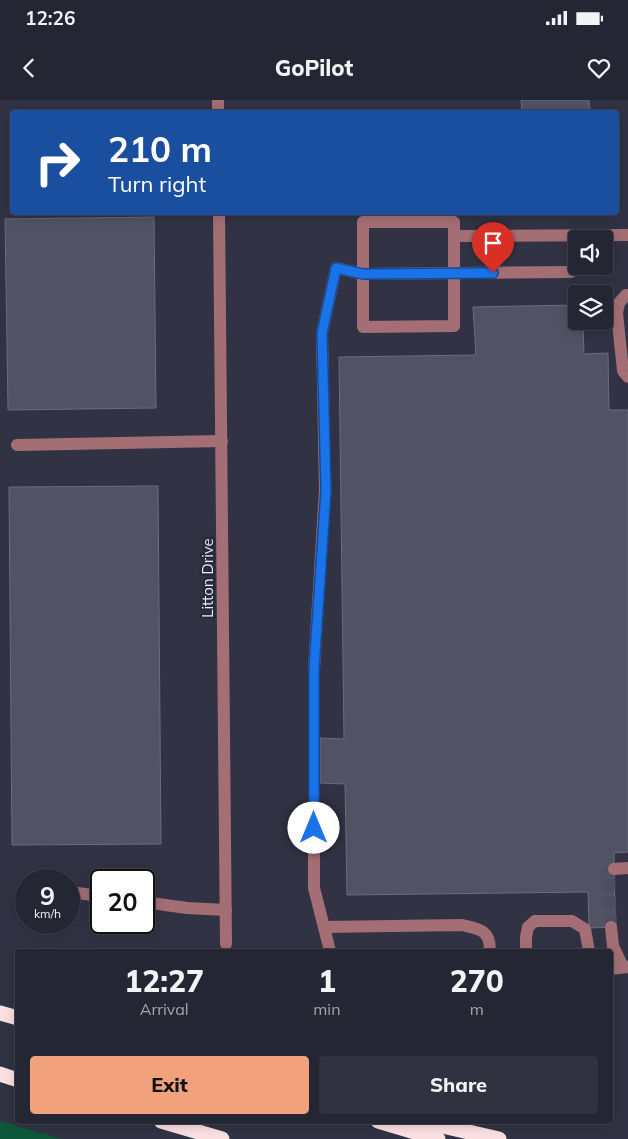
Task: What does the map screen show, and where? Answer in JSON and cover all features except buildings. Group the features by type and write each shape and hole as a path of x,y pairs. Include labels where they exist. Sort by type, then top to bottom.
{"highway":[{"path":"0,1013 15,1017"},
{"path":"0,1074 15,1079"},
{"path":"171,1124 222,1139"},
{"path":"388,1124 438,1139"},
{"path":"434,1124 499,1139"}],"street":[{"name":"Litton Drive","path":"219,215 226,944"},
{"path":"363,222 454,222 454,273 454,326 363,327 363,222"},
{"path":"454,236 628,235"},
{"path":"330,949 314,888 314,669 326,490 322,333 336,268 363,274 568,272"},
{"path":"628,295 618,303 617,313 623,371 628,377"},
{"path":"17,445 222,441"},
{"path":"614,869 628,868"},
{"path":"155,904 187,908 226,910"},
{"path":"526,949 528,927 535,921 572,921 585,929 588,949"},
{"path":"324,927 462,925 481,929 490,940 490,949"},
{"path":"611,927 613,946 620,968"}],"green space":[{"path":"0,1121 62,1139 0,1139"}],"tunnel":[{"path":"611,927 609,873 614,869"}],"route":[{"path":"314,828 314,669 326,490 322,333 336,268 363,274 493,273"}]}
